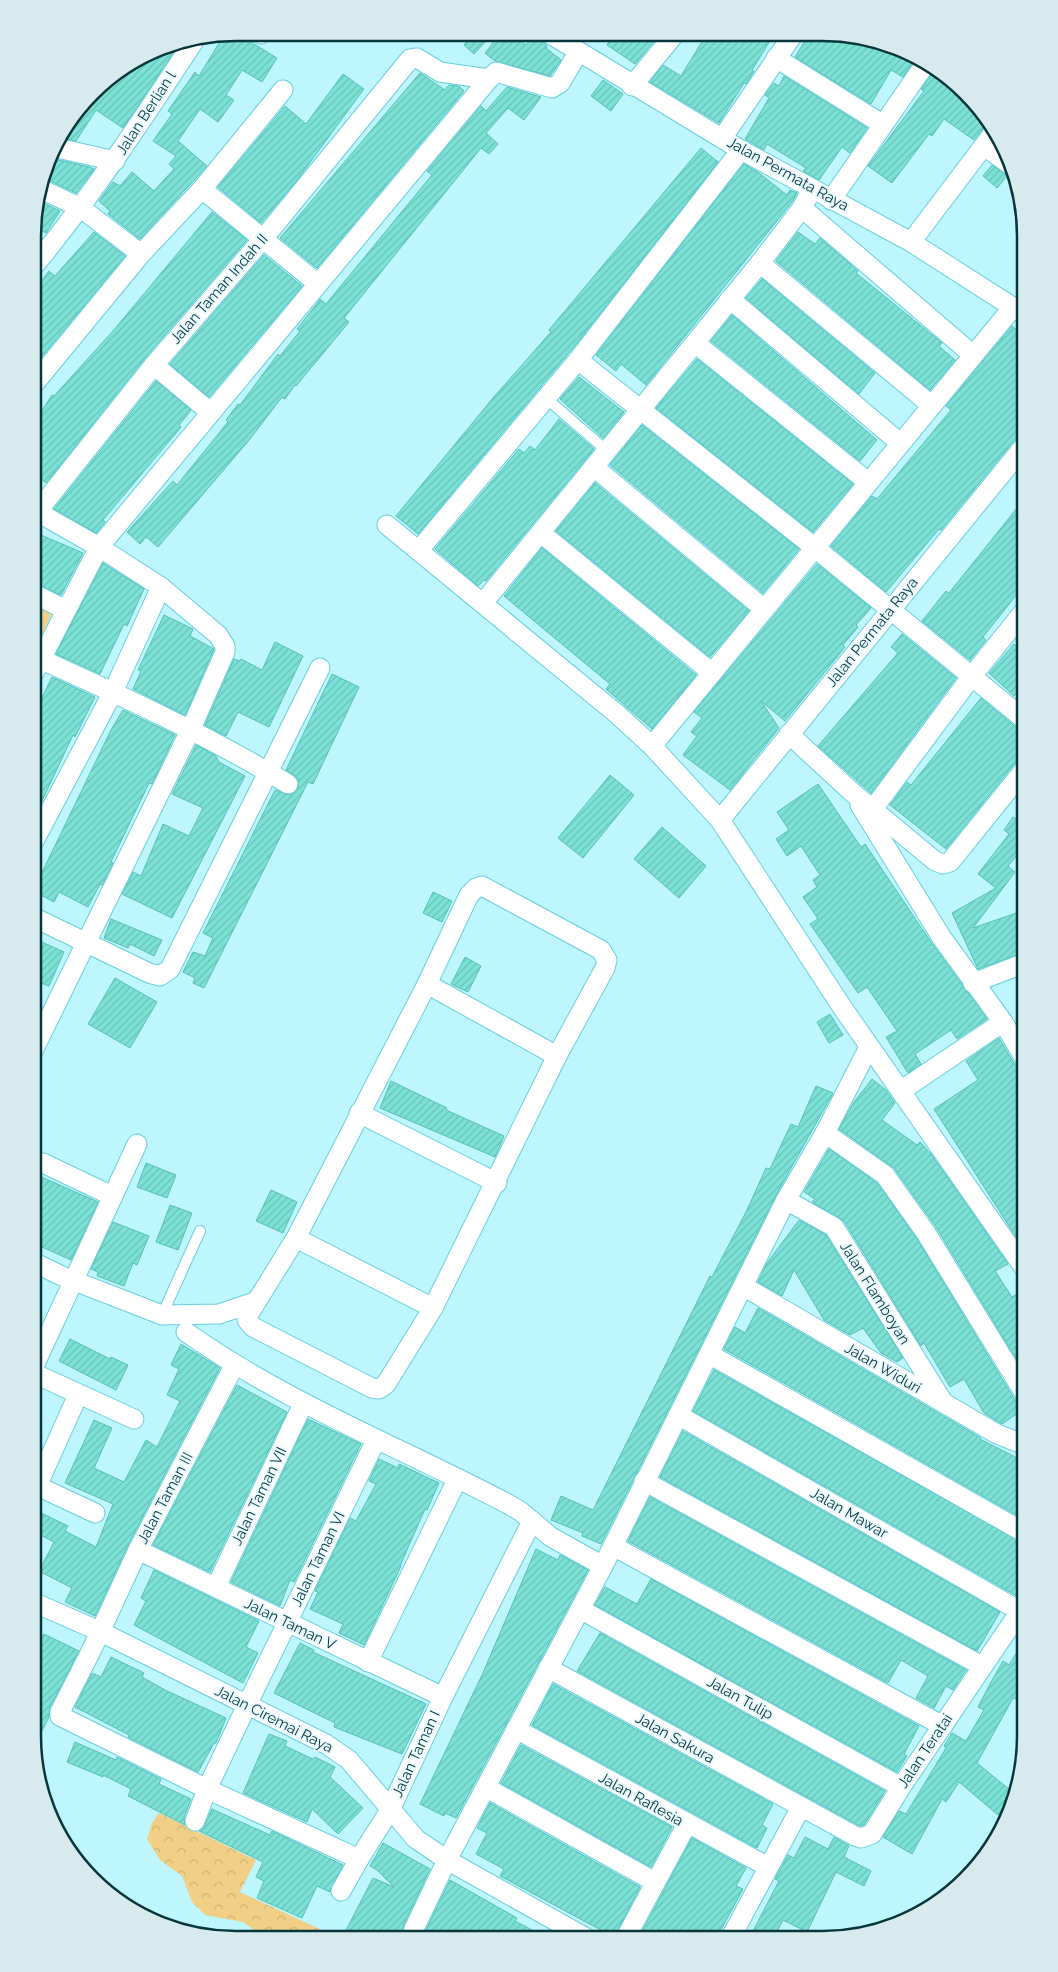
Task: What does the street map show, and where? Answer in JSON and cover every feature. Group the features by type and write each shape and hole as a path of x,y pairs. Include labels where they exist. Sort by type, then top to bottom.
{"street":[{"name":"Jalan Permata Raya","path":"560,41 632,86 722,137 741,150 911,242 1017,310"},
{"path":"632,86 669,41"},
{"path":"722,137 788,41"},
{"name":"Jalan Berlian l","path":"41,257 81,208 115,161 190,47"},
{"path":"41,658 99,547 317,283 496,72 552,88 560,83 578,53"},
{"name":"Jalan Taman Indah II","path":"41,504 154,365 263,239 402,66 410,59 417,58 440,72 490,79"},
{"path":"776,58 882,124"},
{"path":"831,200 922,69"},
{"path":"41,376 142,254 202,189 283,90"},
{"path":"911,242 989,138"},
{"path":"62,148 115,161"},
{"path":"419,550 578,360 741,150"},
{"path":"202,189 317,283"},
{"path":"483,603 760,263 802,208 812,190"},
{"path":"47,192 81,208 142,254"},
{"path":"802,208 973,355"},
{"path":"760,263 931,405"},
{"path":"730,299 900,443"},
{"path":"652,746 973,355 1017,313"},
{"path":"695,343 868,482"},
{"path":"578,360 814,548 1017,713"},
{"path":"154,365 210,412"},
{"name":"Jalan Permata Raya","path":"720,820 788,734 1017,456"},
{"path":"594,467 764,609"},
{"path":"41,514 162,586 218,635 225,646 222,659 190,731 41,1035"},
{"path":"387,525 483,603 652,746 720,820 869,1047 902,1090 1017,1257"},
{"path":"541,532 712,673"},
{"path":"41,828 113,692 162,586"},
{"path":"41,598 66,610"},
{"path":"873,809 972,676 1017,620"},
{"path":"41,667 113,692 288,784"},
{"path":"41,922 149,973 160,976 170,969 320,668"},
{"path":"788,734 873,809 935,861 943,864 950,862 1017,779"},
{"path":"854,793 942,938 1003,1022 1017,1046"},
{"path":"482,886 601,950 607,960 606,968 557,1056 433,1308 386,1384 379,1389 372,1388 253,1327 247,1320 248,1313 296,1238 427,984 469,895 476,888 482,886"},
{"path":"973,983 1017,966"},
{"path":"427,984 557,1056"},
{"path":"902,1090 1003,1022"},
{"path":"414,1931 447,1860 487,1788 516,1729 603,1566 786,1200 825,1133 869,1047"},
{"path":"359,1113 496,1183"},
{"path":"825,1133 885,1174 926,1233 1017,1381"},
{"path":"41,1351 137,1144"},
{"path":"43,1163 106,1193 112,1198"},
{"name":"Jalan Flamboyan","path":"786,1200 834,1227 945,1405"},
{"path":"296,1238 433,1308"},
{"path":"41,1266 74,1281 162,1315 219,1314 255,1302"},
{"name":"Jalan Widuri","path":"743,1286 945,1405 997,1434 1017,1443"},
{"path":"186,1332 234,1366 303,1404 508,1504 551,1537 603,1566"},
{"path":"709,1354 1017,1528"},
{"name":"Jalan Taman III","path":"207,1789 60,1716 60,1712 138,1550 234,1366"},
{"path":"41,1377 134,1419"},
{"path":"41,1472 78,1395"},
{"name":"Jalan Taman VII","path":"216,1587 303,1404"},
{"name":"Jalan Mawar","path":"678,1415 1017,1605"},
{"name":"Jalan Taman VI","path":"195,1822 207,1789 376,1440"},
{"path":"368,1662 457,1480"},
{"path":"644,1481 982,1666"},
{"path":"41,1488 95,1513"},
{"name":"Jalan Taman I","path":"341,1891 390,1810 443,1697 532,1521"},
{"path":"613,1546 943,1726"},
{"name":"Jalan Taman V","path":"138,1550 286,1623 443,1697"},
{"name":"Jalan Ciremai Raya","path":"41,1606 99,1631 326,1744 349,1760 416,1839 447,1860 574,1931"},
{"name":"Jalan Tulip","path":"580,1610 901,1787"},
{"name":"Jalan Teratai","path":"801,1807 855,1836 866,1837 872,1834 901,1787 1017,1616"},
{"name":"Jalan Sakura","path":"548,1668 801,1807"},
{"name":"Jalan Raflesia","path":"516,1729 686,1824 768,1867"},
{"path":"487,1788 654,1882"},
{"path":"207,1789 359,1859"},
{"path":"734,1931 801,1807"},
{"path":"629,1931 686,1824"}],"lane":[{"path":"554,405 607,450"},
{"path":"162,1315 200,1231"}],"green space":[{"path":"41,594 57,601 41,637"},
{"path":"159,1813 256,1860 240,1892 324,1931 253,1931 243,1922 205,1915 192,1902 182,1876 160,1860 147,1839 152,1823"}],"building":[{"path":"249,41 277,58 262,82 242,70 226,95 234,100 218,122 200,109 178,141 207,166 140,239 108,214 110,211 99,201 113,182 120,186 132,172 154,191 174,169 169,164 176,156 153,141 172,114 168,111 195,72 199,76 220,42"},
{"path":"467,41 485,42 474,54 464,45"},
{"path":"494,41 521,41 526,45 529,41 543,41 547,46 546,48 561,60 550,76 495,61 485,53"},
{"path":"609,41 654,41 635,64 607,45"},
{"path":"702,41 770,41 752,70 754,71 746,84 744,83 719,123 650,82 663,65 681,76"},
{"path":"805,41 822,41 860,45 896,56 912,63 903,77 891,70 871,104 795,57"},
{"path":"174,52 123,128 96,110 76,141 67,139 98,98 139,67"},
{"path":"420,73 445,90 449,85 459,86 464,91 317,268 280,238"},
{"path":"343,74 364,89 297,180 261,223 218,187 285,106 306,124"},
{"path":"931,75 960,98 984,128 974,140 944,119 932,136 929,134 892,183 868,166 924,91 921,89"},
{"path":"784,76 867,128 850,153 842,147 819,180 803,171 806,168 767,144 764,150 745,139 769,98 765,95 774,83 779,86"},
{"path":"603,80 623,94 611,111 591,96"},
{"path":"507,87 541,97 524,120 508,108 486,133 498,144 489,154 481,148 344,318 349,322 296,386 285,399 282,397 250,439 158,547 146,537 140,544 127,532 173,481 177,485 228,422 226,420 238,404 240,405 278,354 280,356 300,331 297,329 320,299 326,304 432,175 427,171 481,106 486,111"},
{"path":"701,148 718,162 577,343 418,534 396,516 493,398 551,332 549,330"},
{"path":"57,160 94,169 76,193 50,181"},
{"path":"744,164 787,195 790,190 797,193 792,202 646,385 621,364 616,371 596,355"},
{"path":"992,165 1007,176 997,188 983,176"},
{"path":"44,203 60,211 46,233 41,230"},
{"path":"212,212 247,240 145,358 46,483 41,479 41,412 52,395 54,396 113,331"},
{"path":"94,232 125,256 41,358 41,282 49,271 55,276"},
{"path":"798,232 815,244 820,238 858,271 856,273 942,343 939,346 955,360 930,390 776,261"},
{"path":"264,255 302,286 209,397 170,364"},
{"path":"762,279 875,373 859,394 746,298"},
{"path":"732,315 877,440 860,461 711,341"},
{"path":"1012,326 1017,330 1017,438 941,530 939,529 886,592 831,546 872,496 877,499 951,410 946,406"},
{"path":"697,359 853,484 813,532 656,408"},
{"path":"579,377 624,412 603,438 560,399"},
{"path":"156,381 191,410 179,425 181,427 103,520 105,522 96,533 54,509"},
{"path":"559,419 594,449 486,581 484,580 478,586 435,549 519,449 524,453 530,446 535,450"},
{"path":"642,425 799,549 763,593 610,465"},
{"path":"595,483 749,611 710,657 556,531"},
{"path":"1017,508 1017,594 983,637 986,640 970,660 922,621 946,591 949,593"},
{"path":"41,535 83,553 61,595 41,586"},
{"path":"542,548 696,675 652,729 606,689 610,684 504,596"},
{"path":"103,563 144,589 127,626 124,624 100,674 56,654"},
{"path":"817,564 871,608 856,625 858,627 843,645 845,647 785,721 761,701 779,728 730,790 683,755 697,736 691,732 702,718 694,712"},
{"path":"164,615 193,629 190,636 214,649 185,715 133,689 141,671 138,670"},
{"path":"902,634 956,678 871,793 818,746 898,653 891,647"},
{"path":"275,642 303,656 269,727 238,712 226,736 205,725 234,659 240,661 241,659 262,670"},
{"path":"1014,644 1017,647 1017,692 1014,696 989,673"},
{"path":"332,674 359,687 313,784 308,782 204,988 193,983 195,978 183,972 193,952 205,956 213,938 203,933 275,790 288,795 298,789 298,778 286,770"},
{"path":"52,677 95,697 75,737 73,735 41,803 41,700"},
{"path":"981,698 1017,728 1017,762 946,849 890,805 907,782 911,785"},
{"path":"123,710 175,735 152,784 149,783 102,885 100,884 88,907 59,892 54,902 41,895 41,874 111,730"},
{"path":"196,745 216,756 219,762 245,776 172,918 122,894 133,872 141,876 163,824 189,836 203,808 172,794"},
{"path":"610,775 634,795 583,858 558,838"},
{"path":"818,784 861,847 865,844 933,945 987,1019 957,1039 951,1030 915,1054 921,1064 908,1073 886,1037 897,1031 867,987 858,993 810,924 818,919 803,897 817,887 813,880 820,875 801,846 787,856 776,839 789,830 777,812"},
{"path":"1013,817 1016,819 1017,818 1017,855 1008,866 1015,872 973,928 1017,913 1017,955 978,969 952,913 996,888 978,874 1009,834 1004,830"},
{"path":"662,827 706,866 679,898 634,859"},
{"path":"433,892 452,901 442,922 423,913"},
{"path":"111,919 162,940 154,956 130,944 128,948 104,938"},
{"path":"41,942 64,952 49,986 41,983"},
{"path":"465,957 481,966 468,992 451,984"},
{"path":"115,978 157,1002 130,1048 88,1024"},
{"path":"830,1014 843,1035 829,1043 817,1022"},
{"path":"999,1038 1017,1066 1016,1237 934,1109 978,1080 966,1061"},
{"path":"872,1079 886,1090 895,1103 882,1120 917,1145 920,1142 931,1154 1008,1264 995,1271 1012,1297 1017,1294 1017,1360 936,1227 894,1168 839,1129 854,1102"},
{"path":"391,1081 447,1108 446,1110 504,1136 495,1157 380,1108"},
{"path":"816,1086 833,1093 776,1195 601,1544 582,1536 583,1533 551,1520 561,1496 593,1510 710,1276 712,1277 746,1212 766,1168 770,1169 791,1124 798,1127"},
{"path":"829,1149 877,1183 917,1239 1017,1401 1017,1414 1002,1424 984,1413 964,1379 950,1387 924,1343 921,1346 844,1221 812,1202 815,1199 804,1192"},
{"path":"146,1163 176,1175 167,1198 137,1187"},
{"path":"41,1177 98,1202 71,1260 41,1247"},
{"path":"271,1190 297,1202 283,1233 256,1221"},
{"path":"170,1205 192,1213 178,1250 156,1242"},
{"path":"799,1220 826,1235 903,1358 897,1362 881,1353 863,1328 850,1335 824,1320 794,1270 782,1296 758,1282 767,1263"},
{"path":"113,1222 149,1236 137,1265 133,1263 124,1286 97,1276 98,1272 91,1269"},
{"path":"758,1308 980,1439 1017,1458 1017,1515 724,1349 735,1327 745,1333"},
{"path":"70,1339 110,1359 111,1357 128,1365 116,1390 59,1361"},
{"path":"181,1344 220,1368 128,1545 95,1616 65,1602 72,1588 41,1572 41,1567 54,1542 41,1535 41,1513 68,1526 65,1531 96,1547 113,1504 65,1483 94,1420 112,1428 94,1468 124,1482 146,1440 157,1447 180,1401 167,1395 179,1369 171,1365"},
{"path":"714,1370 1017,1540 1017,1596 693,1411"},
{"path":"237,1385 287,1412 210,1572 153,1545"},
{"path":"308,1419 361,1444 294,1582 290,1580 280,1606 231,1582"},
{"path":"683,1431 1000,1612 977,1651 660,1477"},
{"path":"379,1459 398,1468 399,1464 439,1483 427,1510 425,1509 364,1645 339,1633 343,1624 310,1609 318,1592 315,1591 350,1518 356,1521 376,1484 369,1481"},
{"path":"650,1497 966,1670 953,1690 946,1686 934,1708 916,1698 928,1676 901,1660 888,1683 628,1541"},
{"path":"536,1549 558,1560 560,1555 588,1570 456,1818 445,1813 444,1816 420,1804 482,1675"},
{"path":"154,1570 259,1621 246,1647 258,1653 243,1683 134,1625 146,1601 141,1598"},
{"path":"651,1579 919,1726 904,1754 907,1756 897,1772 595,1605 605,1587 637,1604"},
{"path":"600,1633 885,1791 864,1825 860,1826 577,1671"},
{"path":"44,1634 79,1651 50,1707 49,1717 41,1733 41,1640"},
{"path":"300,1643 314,1650 313,1652 426,1704 402,1754 334,1727 335,1723 274,1693"},
{"path":"1017,1652 1017,1696 1015,1699 1013,1698 977,1763 1009,1789 1002,1810 998,1815 959,1782 946,1802 942,1799 912,1854 883,1837 899,1811 906,1814 946,1748 944,1746 952,1733 966,1741 984,1710 978,1707 1003,1661 1009,1665"},
{"path":"111,1657 144,1673 142,1677 165,1690 226,1718 216,1743 214,1743 198,1772 128,1737 129,1735 75,1707 92,1673 101,1677"},
{"path":"553,1684 773,1804 762,1825 767,1828 757,1848 532,1725"},
{"path":"269,1734 287,1741 285,1746 335,1767 330,1777 363,1808 338,1834 312,1809 307,1822 243,1793"},
{"path":"75,1742 116,1760 117,1757 161,1779 159,1784 191,1799 184,1817 185,1825 128,1796 131,1789 103,1775 103,1777 67,1762"},
{"path":"521,1745 672,1827 651,1867 501,1783"},
{"path":"490,1803 640,1887 617,1931 603,1931 500,1876 504,1869 476,1854 487,1833 477,1828"},
{"path":"212,1809 270,1835 272,1831 343,1865 330,1892 317,1886 302,1918 257,1898 264,1881 256,1877 263,1862 199,1831 205,1825"},
{"path":"805,1837 828,1849 834,1837 849,1846 844,1857 871,1871 864,1886 836,1872 807,1931 783,1920 777,1931 753,1931 779,1881 775,1879 788,1855 794,1858"},
{"path":"692,1838 746,1868 736,1886 743,1889 720,1931 642,1931"},
{"path":"383,1843 430,1869 402,1931 346,1931 373,1878 394,1887 377,1870 370,1866"},
{"path":"450,1880 517,1918 515,1921 534,1931 425,1931"}]}
